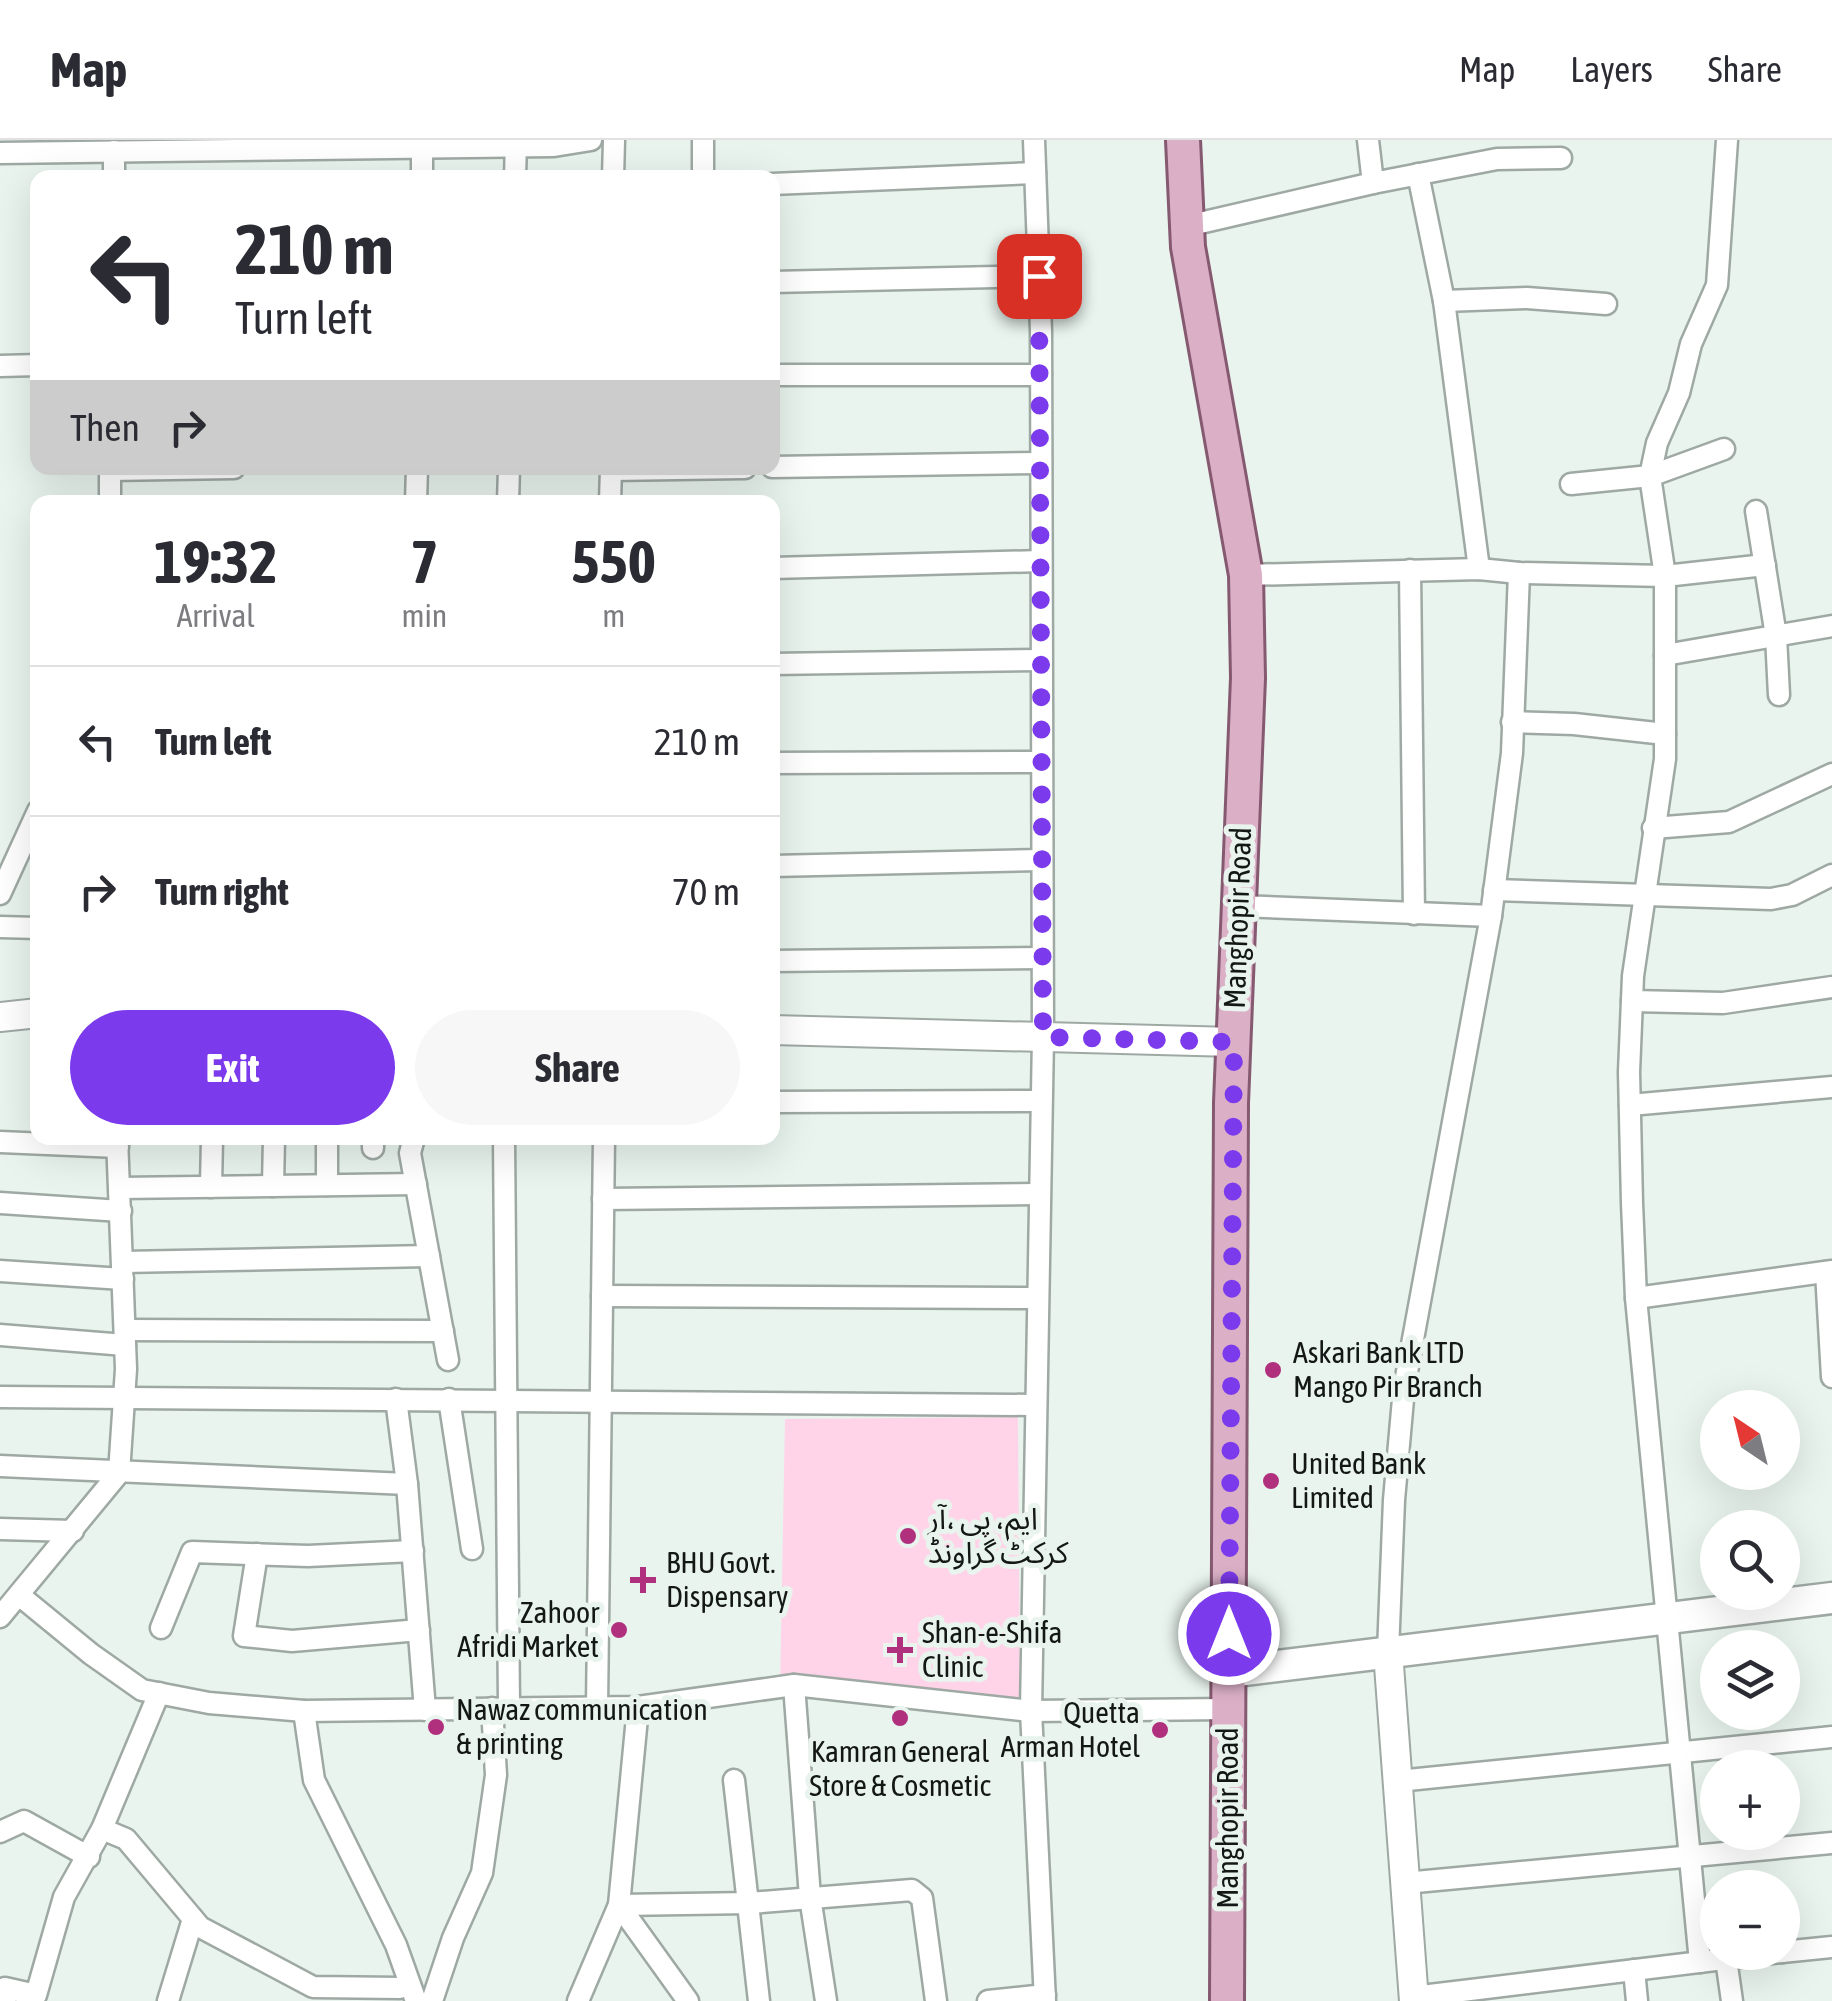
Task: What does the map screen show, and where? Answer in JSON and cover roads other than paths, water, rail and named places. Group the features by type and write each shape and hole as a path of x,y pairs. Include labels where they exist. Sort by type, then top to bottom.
{"main road":[{"name":"Manghopir Road","path":"1183,140 1191,266 1246,575 1248,678 1234,1042 1227,2001"},
{"path":"1229,1672 1832,1598"}],"street":[{"path":"0,152 330,144 554,146 591,140"},
{"path":"614,140 614,170"},
{"path":"702,140 703,170"},
{"path":"988,2001 1045,1998 1032,1711 1043,1037 1040,375 1034,140"},
{"path":"1368,140 1373,182"},
{"path":"1519,573 1512,753 1491,916 1404,1388 1394,1500 1388,1652 1414,1999 1527,1992 1634,1970 1700,1962 1636,1298 1630,1105 1632,1000 1665,734 1665,576 1650,476 1657,443 1679,393 1691,344 1717,284 1727,140"},
{"path":"515,170 516,143"},
{"path":"422,170 423,144"},
{"path":"114,151 114,170"},
{"path":"1187,226 1373,182 1497,160 1561,158"},
{"path":"780,184 1035,173"},
{"path":"1418,174 1444,302 1479,569"},
{"path":"780,282 1039,276"},
{"path":"1444,302 1527,298 1606,304"},
{"path":"0,366 30,366"},
{"path":"780,375 1040,375"},
{"path":"1571,484 1650,476 1724,449"},
{"path":"780,467 1040,462"},
{"path":"1756,510 1776,636 1779,695"},
{"path":"780,568 1041,562"},
{"path":"1246,575 1479,569 1665,576 1765,565"},
{"path":"1410,570 1414,914"},
{"path":"1665,655 1832,626"},
{"path":"780,664 1041,660"},
{"path":"1512,722 1665,734"},
{"path":"780,763 1041,762"},
{"path":"1653,828 1729,822 1832,774"},
{"path":"0,894 27,858"},
{"path":"780,866 1041,860"},
{"path":"1494,890 1771,899 1792,896 1832,875"},
{"path":"1239,906 1491,916"},
{"path":"0,927 30,928"},
{"path":"780,961 1042,958"},
{"path":"1632,1000 1723,1003 1832,987"},
{"path":"0,1016 30,1014"},
{"path":"780,1030 1234,1042"},
{"path":"1630,1105 1832,1087"},
{"path":"780,1102 1041,1101"},
{"path":"0,1142 30,1142"},
{"path":"118,1145 125,1338 120,1473 7,1607 91,1654 142,1690 209,1703 304,1711 638,1707 794,1685 1032,1711 1229,1709"},
{"path":"210,1187 212,1145"},
{"path":"273,1186 274,1145"},
{"path":"327,1185 328,1145"},
{"path":"412,1145 410,1153 448,1360"},
{"path":"432,2001 453,1938 482,1873 496,1775 507,1399 504,1145"},
{"path":"597,1707 604,1145"},
{"path":"120,1188 416,1184"},
{"path":"603,1199 1039,1194"},
{"path":"0,1203 121,1211"},
{"path":"0,1271 123,1271 429,1256"},
{"path":"1636,1298 1829,1272 1832,1377"},
{"path":"602,1296 1037,1298"},
{"path":"0,1336 125,1338 443,1331"},
{"path":"0,1396 1034,1405"},
{"path":"396,1399 426,1710"},
{"path":"449,1399 472,1548"},
{"path":"0,1466 407,1484"},
{"path":"0,1529 73,1531"},
{"path":"162,1628 192,1552 323,1556 412,1551"},
{"path":"257,1554 244,1636 292,1640 419,1630"},
{"path":"794,1685 810,1897 826,2001"},
{"path":"5,2001 5,1988 36,1995 64,1897 102,1829 159,1693"},
{"path":"578,2001 620,1905 638,1707"},
{"path":"102,1829 126,1839 200,1927 313,1987 408,1994 396,1945 314,1780 304,1711"},
{"path":"1398,1781 1832,1737"},
{"path":"734,1780 759,2001"},
{"path":"0,1832 24,1821 88,1857"},
{"path":"1405,1883 1832,1843"},
{"path":"620,1905 750,1902 912,1890 920,1894 936,2001"},
{"path":"620,1905 688,2001"},
{"path":"168,2001 192,1918"},
{"path":"1800,1950 1832,1947"},
{"path":"1634,1970 1638,2001"},
{"path":"1728,1970 1732,2001"}],"place":[{"name":"Askari Bank LTD Mango Pir Branch","path":"1273,1370"},
{"name":"United Bank Limited","path":"1271,1481"},
{"name":"ایم، پی ،آر کرکٹ گراونڈ","path":"908,1536"},
{"name":"BHU Govt. Dispensary","path":"643,1580"},
{"name":"Zahoor Afridi Market","path":"619,1630"},
{"name":"Shan-e-Shifa Clinic","path":"900,1650"},
{"name":"Kamran General Store & Cosmetic","path":"900,1718"},
{"name":"Nawaz communication & printing","path":"436,1727"},
{"name":"Quetta Arman Hotel","path":"1160,1730"}]}
